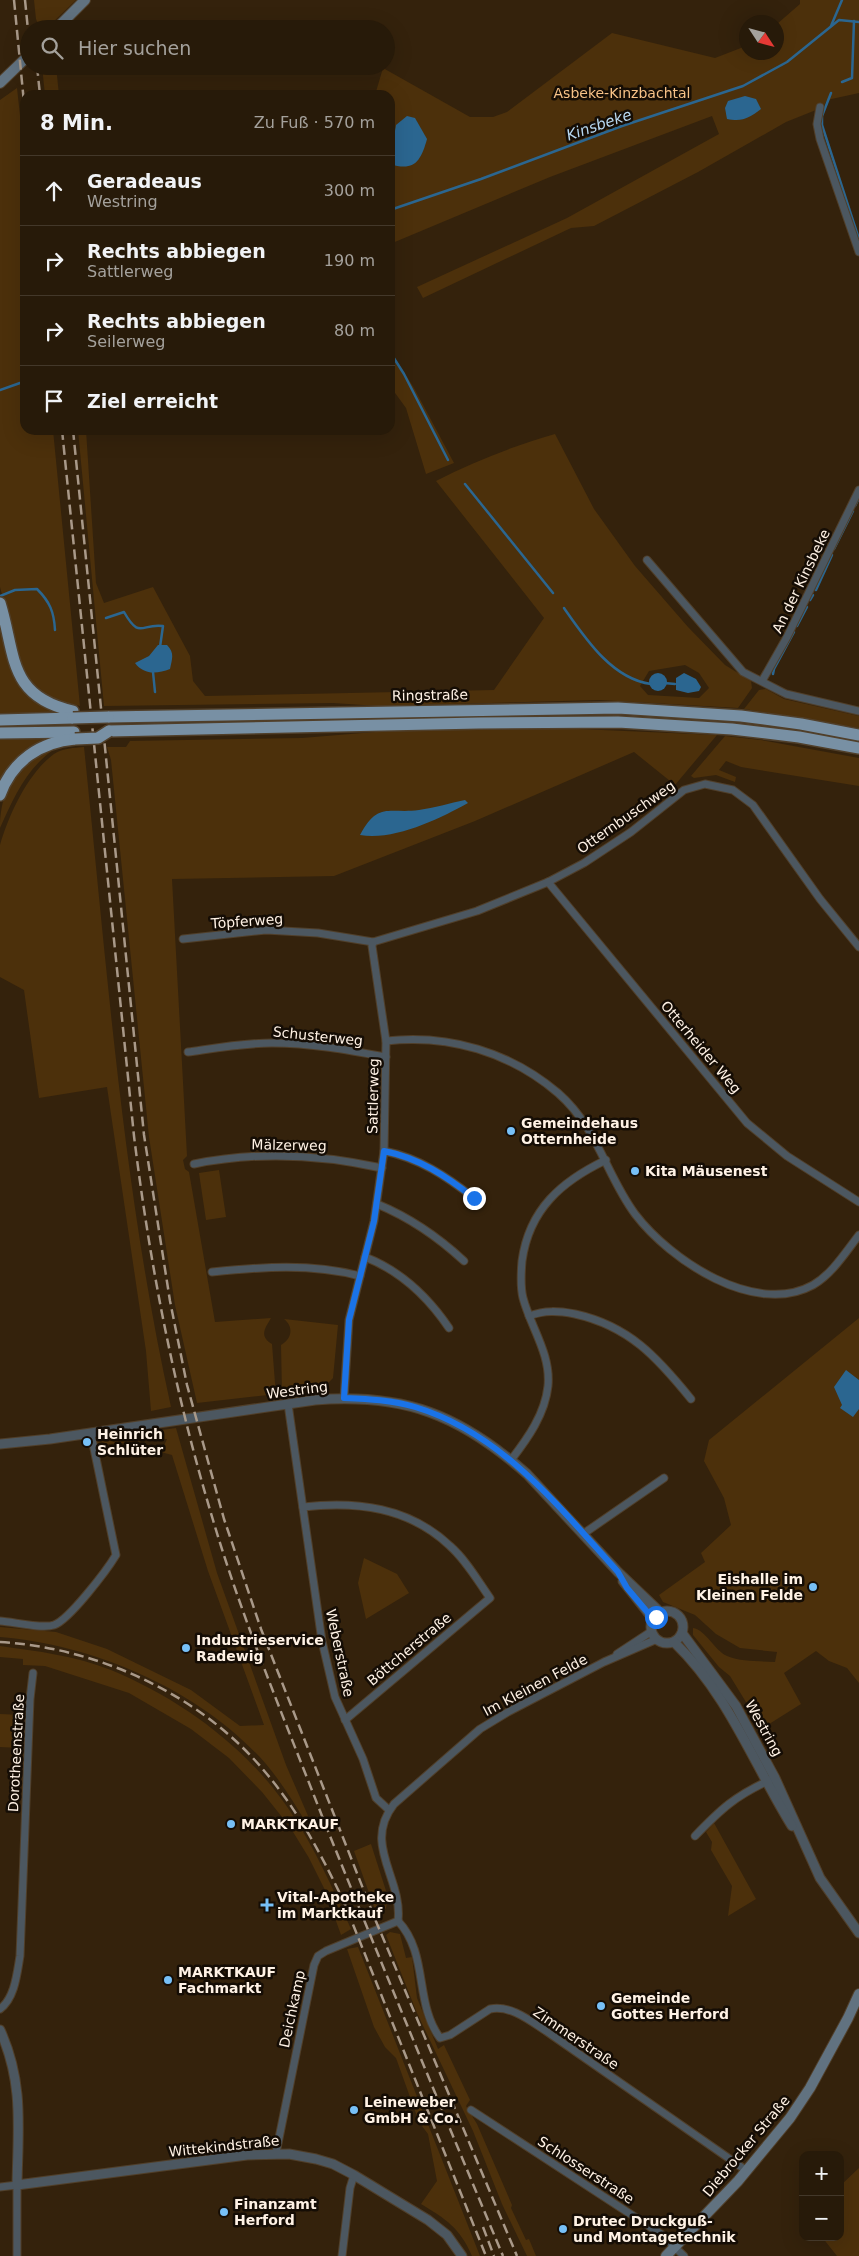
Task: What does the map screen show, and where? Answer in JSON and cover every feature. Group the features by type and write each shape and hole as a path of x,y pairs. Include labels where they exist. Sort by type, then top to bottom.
{"highway":[{"name":"Ringstraße","path":"0,603 14,665 29,688 49,703 73,714 83,712 90,717 565,708 672,710 801,724 859,735"},
{"path":"0,720 73,714"},
{"name":"Ringstraße","path":"0,733 74,735 109,731 564,722 662,724 732,729 859,748"},
{"path":"0,795 10,775 19,763 32,752 74,735"}],"main road":[{"path":"65,20 85,0"},
{"path":"0,84 20,65"},
{"name":"Diebrocker Straße","path":"666,2256 747,2170 798,2107 848,2018 859,1994"},
{"name":"Diebrocker Straße","path":"848,2018 859,2006"}],"street":[{"path":"820,107 817,124 820,139 859,252"},
{"name":"An der Kinsbeke","path":"762,681 787,637 859,490"},
{"path":"647,560 742,672 786,694 859,711"},
{"name":"Otternbuschweg","path":"373,942 477,912 548,882 631,832 684,790 705,784 723,786 744,797 753,805 820,899 859,948"},
{"name":"Otterheider Weg","path":"548,882 747,1123 787,1156 859,1202"},
{"name":"Töpferweg","path":"183,939 266,930 318,933 373,942"},
{"name":"Sattlerweg","path":"344,1398 349,1320 377,1204 384,1151 386,1041 372,946 373,942"},
{"path":"386,1041 425,1039 463,1044 490,1053 526,1070 554,1090 571,1106 592,1134 630,1206 648,1229 693,1267 735,1286 776,1295 799,1291 812,1285 832,1269 859,1235"},
{"name":"Schusterweg","path":"188,1052 245,1044 272,1043 301,1044 348,1050 386,1058"},
{"path":"384,1151 400,1154 430,1167 474,1198"},
{"name":"Mälzerweg","path":"194,1164 228,1157 282,1155 347,1160 382,1168"},
{"path":"511,1460 543,1409 548,1386 546,1360 522,1296 523,1253 540,1211 558,1190 571,1179 606,1160"},
{"path":"377,1204 424,1228 464,1261"},
{"path":"365,1257 379,1262 408,1282 438,1312 450,1328"},
{"path":"212,1272 266,1267 307,1267 360,1276"},
{"path":"529,1316 540,1312 558,1311 587,1317 612,1326 650,1351 690,1399"},
{"name":"Westring","path":"0,1444 91,1434 288,1404 344,1398 396,1402 428,1411 477,1435 511,1460 618,1572 661,1613"},
{"name":"Weberstraße","path":"288,1404 322,1641 335,1697 363,1759 376,1798 389,1810"},
{"path":"0,1621 45,1626 57,1624 91,1588 116,1555 91,1434"},
{"path":"583,1534 664,1478"},
{"name":"Böttcherstraße","path":"303,1507 352,1504 377,1508 413,1520 435,1533 451,1546 490,1598 345,1720"},
{"name":"Westring","path":"618,1572 627,1588 654,1620"},
{"path":"672,1612 677,1615 683,1626 682,1633 674,1642 668,1643 657,1639 652,1631 654,1620 661,1613 672,1612"},
{"name":"Im Kleinen Felde","path":"604,1662 652,1631"},
{"name":"Westring","path":"682,1633 731,1697 820,1878 859,1933"},
{"name":"Im Kleinen Felde","path":"389,1810 480,1729 508,1712 604,1662 657,1639"},
{"name":"Westring","path":"674,1642 707,1678 771,1780"},
{"name":"Dorotheenstraße","path":"0,2009 4,2006 12,1992 20,1956 30,1699 33,1673"},
{"path":"695,1836 728,1803 771,1780"},
{"path":"389,1810 381,1829 380,1842 400,1909 398,1921"},
{"name":"Westring","path":"841,1909 859,1924"},
{"name":"Zimmerstraße","path":"398,1921 408,1930 413,1942 419,1962 425,2002 440,2038 450,2036 490,2009 497,2008 514,2012 546,2030 747,2170"},
{"name":"Deichkamp","path":"276,2153 314,1965 318,1956 326,1950 398,1921"},
{"path":"0,2030 9,2050 16,2076 18,2107 17,2256"},
{"name":"Schlosserstraße","path":"471,2110 661,2234 684,2256"},
{"name":"Wittekindstraße","path":"17,2185 247,2155 276,2153 316,2159 354,2175 440,2229 452,2241 462,2256"},
{"path":"342,2256 350,2188 354,2175"},
{"path":"0,2186 17,2185"}],"green space":[{"path":"34,0 76,0 55,20 36,19"},
{"name":"Asbeke-Kinzbachtal","path":"800,0 859,0 859,93 827,100 824,106 826,109 816,110 786,122 698,172 594,226 571,228 423,298 417,287 567,218 719,134 712,116 550,177 395,242 395,90 376,90 381,75 395,75 470,117 493,117 507,112 612,33 715,58 739,49 739,60 784,60 784,18 800,4"},
{"path":"43,75 57,75 58,90 44,90"},
{"path":"17,88 20,115 20,435 53,435 80,706 52,699 30,681 21,667 0,587 0,100"},
{"path":"395,358 414,388 454,463 426,474 406,408 395,393"},
{"path":"555,434 594,509 635,566 688,627 725,665 751,681 752,688 738,708 599,700 378,706 333,703 104,706 78,435 86,435 96,583 104,603 153,587 190,656 193,681 205,696 494,690 544,618 436,481 494,454","holes":["685,665 699,673 709,688 699,698 648,695 640,686 649,671"]},
{"path":"0,625 7,657 16,679 33,696 61,713 0,714"},
{"path":"766,689 784,699 859,716 859,728 744,709 759,690"},
{"path":"533,727 717,735 675,785 634,752 475,821 334,876 172,879 187,1156 183,1160 185,1169 189,1172 215,1322 271,1318 265,1328 264,1335 272,1344 276,1396 268,1395 197,1403 175,1305 149,1137 111,760 107,747 126,747 130,741 302,738 387,731"},
{"path":"725,736 761,740 859,758 859,786 741,767 726,761 719,770 736,777 735,782 716,775 694,778 691,776"},
{"path":"55,737 0,784 0,739"},
{"path":"84,747 128,1161 154,1325 171,1407 151,1411 146,1351 107,1087 39,1098 24,990 0,977 0,845 4,833 21,795 45,762 61,751"},
{"path":"56,748 29,773 16,794 0,828 3,800 14,778 31,760"},
{"path":"219,1170 226,1217 206,1220 199,1173"},
{"path":"859,1318 859,1683 847,1668 829,1661 816,1651 784,1673 801,1704 758,1731 749,1707 730,1676 719,1667 693,1635 693,1628 702,1632 722,1653 732,1658 775,1662 777,1652 740,1648 716,1634 695,1615 663,1602 659,1595 705,1562 701,1553 731,1525 724,1498 704,1461 709,1440"},
{"path":"284,1319 338,1325 333,1378 327,1384 282,1393 281,1345 288,1340 290,1333 289,1326"},
{"path":"176,1428 217,1573 286,1765 312,1825 307,1824 283,1786 266,1764 240,1738 211,1714 179,1694 145,1676 109,1661 73,1650 0,1637 0,1627 56,1632 107,1649 191,1690 240,1726 264,1725 208,1571 172,1455 161,1452 167,1439 86,1446 85,1441"},
{"path":"364,1558 397,1574 409,1593 366,1619 358,1583"},
{"path":"0,1646 70,1658 111,1670 163,1695 211,1728 254,1766 290,1811 316,1854 351,1929 341,1935 325,1890 309,1858 290,1827 262,1792 229,1758 191,1729 129,1693 45,1666 23,1665 23,1659 0,1657"},
{"path":"0,1714 22,1715 21,1748 0,1747"},
{"path":"714,1823 756,1899 728,1916 732,1886 711,1850 712,1842 706,1832"},
{"path":"371,1844 388,1897 386,1908 378,1918 354,1851"},
{"path":"390,1932 400,1934 406,1958 412,1957 417,1998 438,2049 444,2045 470,2100 466,2106 477,2124 512,2205 511,2208 526,2240 529,2239 536,2256 527,2256 502,2204 473,2131 417,2013 386,1935"},
{"path":"358,1947 480,2256 472,2256 457,2231 421,2204 437,2181 428,2134 419,2122 396,2058 385,2047 374,2027 347,1949"},
{"path":"859,2168 859,2256 837,2256 825,2241 844,2241 844,2182"}],"water":[{"path":"745,96 756,99 761,109 746,119 727,119 725,108 728,101"},
{"path":"407,116 415,118 427,139 419,159 405,167 395,165 396,125"},
{"path":"158,645 167,645 171,651 170,669 160,672 142,670 135,663 149,656"},
{"path":"658,673 664,676 667,682 664,688 658,691 652,688 649,682 652,676"},
{"path":"684,673 696,679 701,687 699,691 688,693 676,690 676,678"},
{"path":"465,800 468,803 444,816 401,832 387,835 360,835 366,824 373,817 385,811 419,810"},
{"path":"846,1370 859,1380 859,1409 853,1417 840,1408 842,1405 834,1387"}],"waterway":[{"path":"831,26 842,0"},
{"name":"Kinsbeke","path":"395,208 481,179 622,126 743,86 787,62 839,20 859,22"},
{"path":"842,82 852,78 854,21"},
{"path":"831,93 822,116 822,125 859,239"},
{"path":"395,360 448,460"},
{"name":"Kinsbeke","path":"0,390 20,383"},
{"path":"465,484 553,593"},
{"path":"855,506 859,498"},
{"path":"834,549 853,511"},
{"path":"816,590 832,555"},
{"path":"0,596 15,590 37,589 51,608 55,630"},
{"path":"810,600 813,595"},
{"path":"797,626 807,607"},
{"path":"564,608 590,644 612,666 637,681 651,684"},
{"path":"106,618 124,612 129,621 138,628 163,626 160,647"},
{"path":"773,674 794,632"},
{"path":"153,672 155,692"},
{"path":"664,683 675,684"}],"railway":[{"path":"14,0 20,62"},
{"path":"25,0 27,20"},
{"path":"21,75 23,90"},
{"path":"38,75 39,90"},
{"path":"63,435 140,1185 165,1330 187,1425 213,1520 237,1595 264,1669 322,1816 503,2256"},
{"path":"74,435 144,1135 170,1301 187,1385 224,1519 261,1629 375,1919 517,2256"},
{"path":"0,1642 37,1646 74,1654 146,1680 180,1699 211,1720 240,1745 278,1788 309,1835 344,1902 486,2256"},
{"path":"483,2227 494,2256"}],"place":[{"name":"Gemeindehaus Otternheide","path":"511,1131"},
{"name":"Kita Mäusenest","path":"635,1171"},
{"name":"Heinrich Schlüter","path":"87,1442"},
{"name":"Eishalle im Kleinen Felde","path":"813,1587"},
{"name":"Industrieservice Radewig","path":"186,1648"},
{"name":"MARKTKAUF","path":"231,1824"},
{"name":"Vital-Apotheke im Marktkauf","path":"267,1905"},
{"name":"MARKTKAUF Fachmarkt","path":"168,1980"},
{"name":"Gemeinde Gottes Herford","path":"601,2006"},
{"name":"Leineweber GmbH & Co.","path":"354,2110"},
{"name":"Finanzamt Herford","path":"224,2212"},
{"name":"Drutec Druckguß- und Montagetechnik","path":"563,2229"}],"route":[{"path":"474,1198 446,1176 430,1167 400,1154 384,1151 374,1221 349,1320 346,1342 344,1398 374,1399 414,1406 462,1426 495,1447 527,1474 618,1572 627,1588 654,1620 656,1617"}]}
